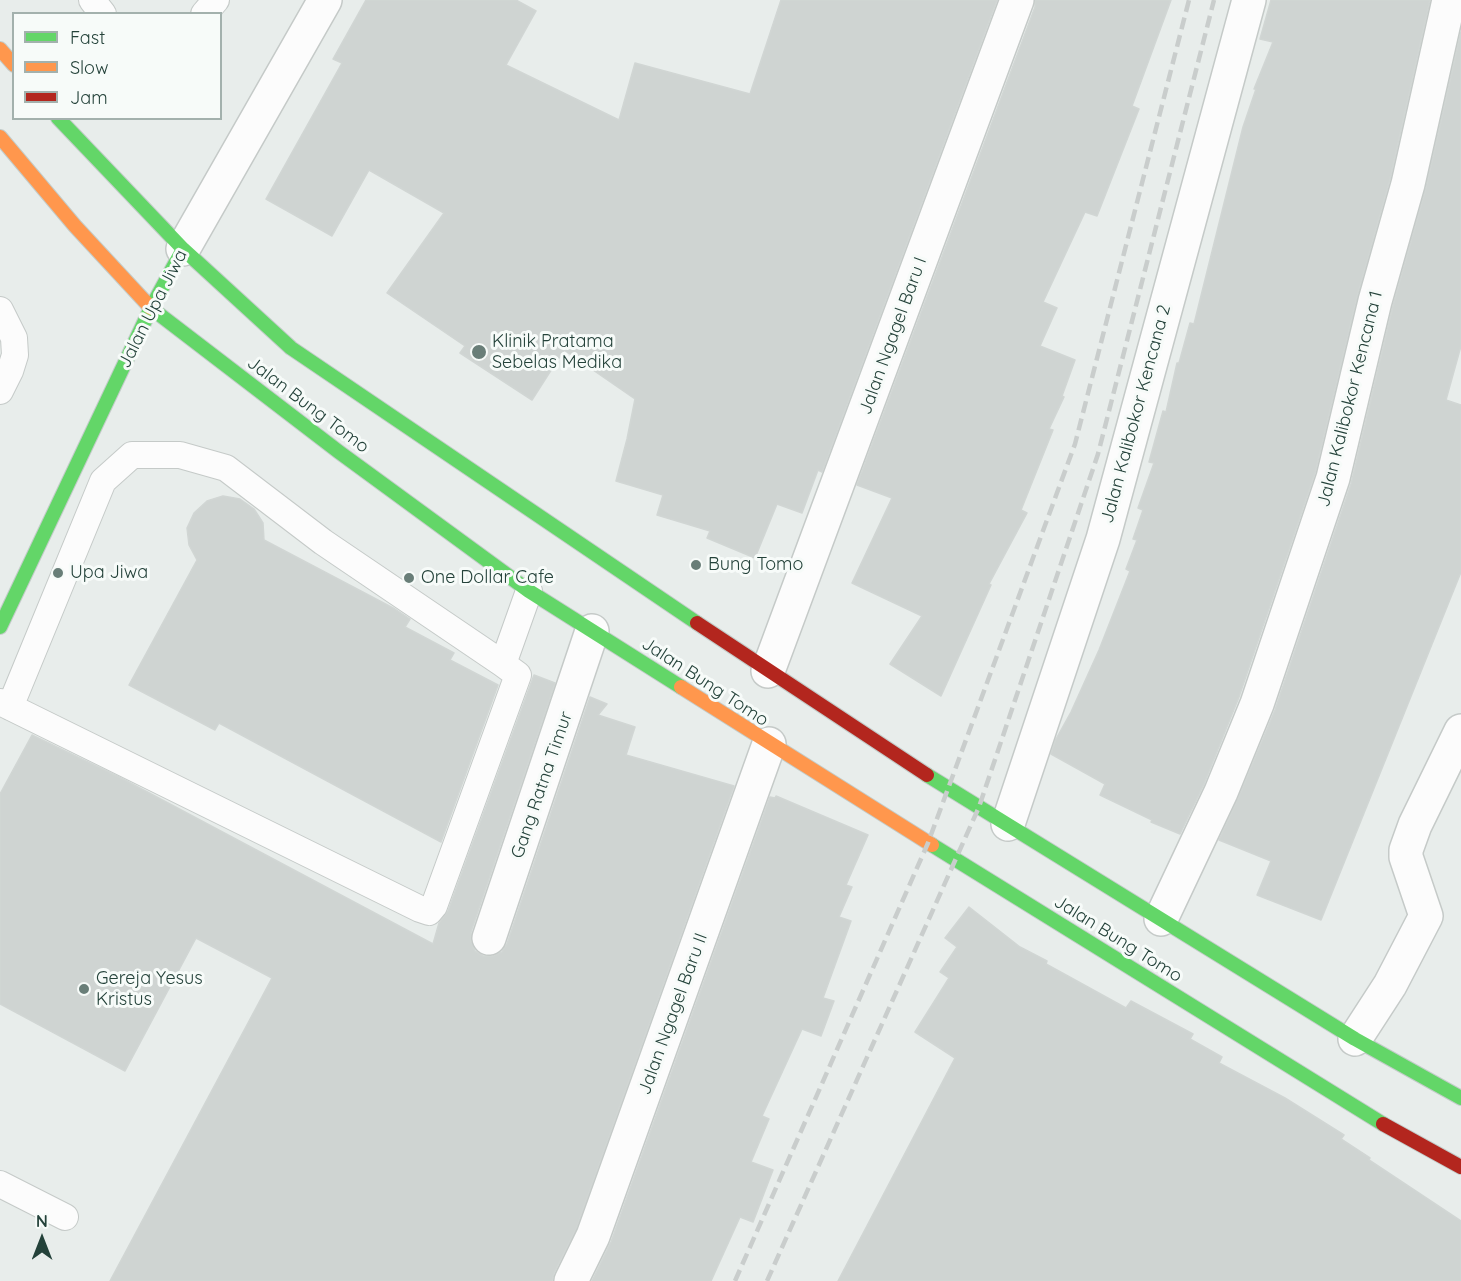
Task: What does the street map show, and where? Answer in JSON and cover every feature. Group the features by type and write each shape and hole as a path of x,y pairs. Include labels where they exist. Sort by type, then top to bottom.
{"main road":[{"path":"0,49 12,63"},
{"name":"Jalan Bung Tomo","path":"60,120 183,249 291,348 768,671 949,790 1008,824 1355,1039 1461,1098"},
{"name":"Jalan Bung Tomo","path":"0,137 75,226 151,308 339,452 529,591 770,744 1410,1140 1461,1167"},
{"name":"Jalan Upa Jiwa","path":"0,627 8,590 183,249"}],"street":[{"name":"Jalan Upa Jiwa","path":"183,249 325,0"},
{"name":"Jalan Ngagel Baru I","path":"768,671 1017,0"},
{"name":"Jalan Kalibokor Kencana 2","path":"1008,824 1103,539 1249,0"},
{"name":"Jalan Kalibokor Kencana 1","path":"1161,919 1221,792 1257,704 1333,478 1375,301 1408,184 1449,0"},
{"name":"Gang Ratna Timur","path":"489,938 592,631"},
{"path":"1355,1039 1390,985 1426,916 1406,857 1406,850 1415,825 1461,731"},
{"name":"Jalan Ngagel Baru II","path":"571,1281 593,1236 770,744"}],"lane":[{"path":"92,0 101,12"},
{"path":"206,12 216,0"},
{"path":"0,310 14,338 15,355 0,392"},
{"path":"132,455 180,455 226,468 323,542 518,672 434,906 429,912 5,704 104,481 132,455"},
{"path":"503,664 529,591"},
{"path":"0,1184 65,1217"}],"building":[{"path":"366,0 516,0 536,11 506,65 619,120 635,63 750,94 781,0 997,0 822,472 818,470 802,513 777,504 755,558 707,538 710,531 657,515 663,495 616,481 635,399 564,350 532,400 460,353 465,346 387,293 444,213 369,170 332,236 266,199 342,63 333,59"},
{"path":"1035,0 1171,0 1132,106 1139,109 1097,216 1085,212 1043,302 1057,308 1040,346 1075,360 1062,396 1064,397 1049,429 1053,430 1021,510 1027,513 989,584 991,585 941,696 890,664 922,616 852,583 892,498 857,485 1035,7"},
{"path":"1271,0 1430,0 1390,179 1357,297 1315,473 1239,697 1204,784 1180,834 1151,822 1152,820 1100,795 1105,784 1051,754 1099,650 1130,571 1126,569 1137,540 1133,539 1143,510 1138,508 1154,463 1149,462 1163,411 1166,412 1177,363 1179,363 1190,323 1194,324 1243,127 1256,89 1254,89 1273,42 1260,39"},
{"path":"1461,32 1461,346 1446,400 1461,405 1461,572 1321,920 1257,895 1271,861 1219,840 1275,710 1351,484 1393,306 1426,188"},
{"path":"223,496 240,499 254,509 263,523 264,540 395,609 410,619 405,627 454,653 450,660 498,685 441,842 219,723 215,730 129,685 197,560 189,545 187,528 194,513 207,501"},
{"path":"534,675 555,683 471,932 471,942 475,951 483,956 493,956 502,952 507,944 590,697 607,704 598,715 635,727 626,755 734,786 576,1229 552,1281 110,1281 272,978 196,938 125,1071 0,1004 0,794 32,735 121,778 433,944 439,923 448,911"},
{"path":"776,796 868,835 846,885 852,887 839,917 851,921 823,998 834,1001 821,1036 802,1029 762,1116 769,1119 751,1162 773,1170 753,1222 740,1217 711,1281 592,1281 611,1242 770,797 775,798"},
{"path":"969,907 1020,947 1047,961 1046,964 1126,1008 1131,1001 1193,1034 1190,1039 1222,1057 1219,1063 1285,1098 1344,1135 1341,1139 1370,1158 1369,1160 1461,1221 1461,1281 838,1281 955,1058 915,1032 949,978 940,972 957,947 945,938"}],"railway":[{"path":"735,1281 928,843 1075,444 1189,0"},
{"path":"767,1281 979,807 1098,454 1214,0"}],"traffic: fast":[{"path":"0,627 151,308 183,249 60,120"},
{"path":"183,249 291,348 697,623"},
{"path":"151,308 339,452 529,591 681,687"},
{"path":"927,775 1355,1039 1461,1098"},
{"path":"932,845 1383,1124"}],"traffic: slow":[{"path":"0,49 12,63"},
{"path":"0,137 75,226 151,308"},
{"path":"681,687 932,845"}],"traffic: jam":[{"path":"697,623 927,775"},
{"path":"1383,1124 1461,1167"}],"place":[{"name":"Klinik Pratama Sebelas Medika","path":"479,352"},
{"name":"Bung Tomo","path":"696,565"},
{"name":"Upa Jiwa","path":"58,573"},
{"name":"One Dollar Cafe","path":"409,578"},
{"name":"Gereja Yesus Kristus","path":"84,989"}]}
